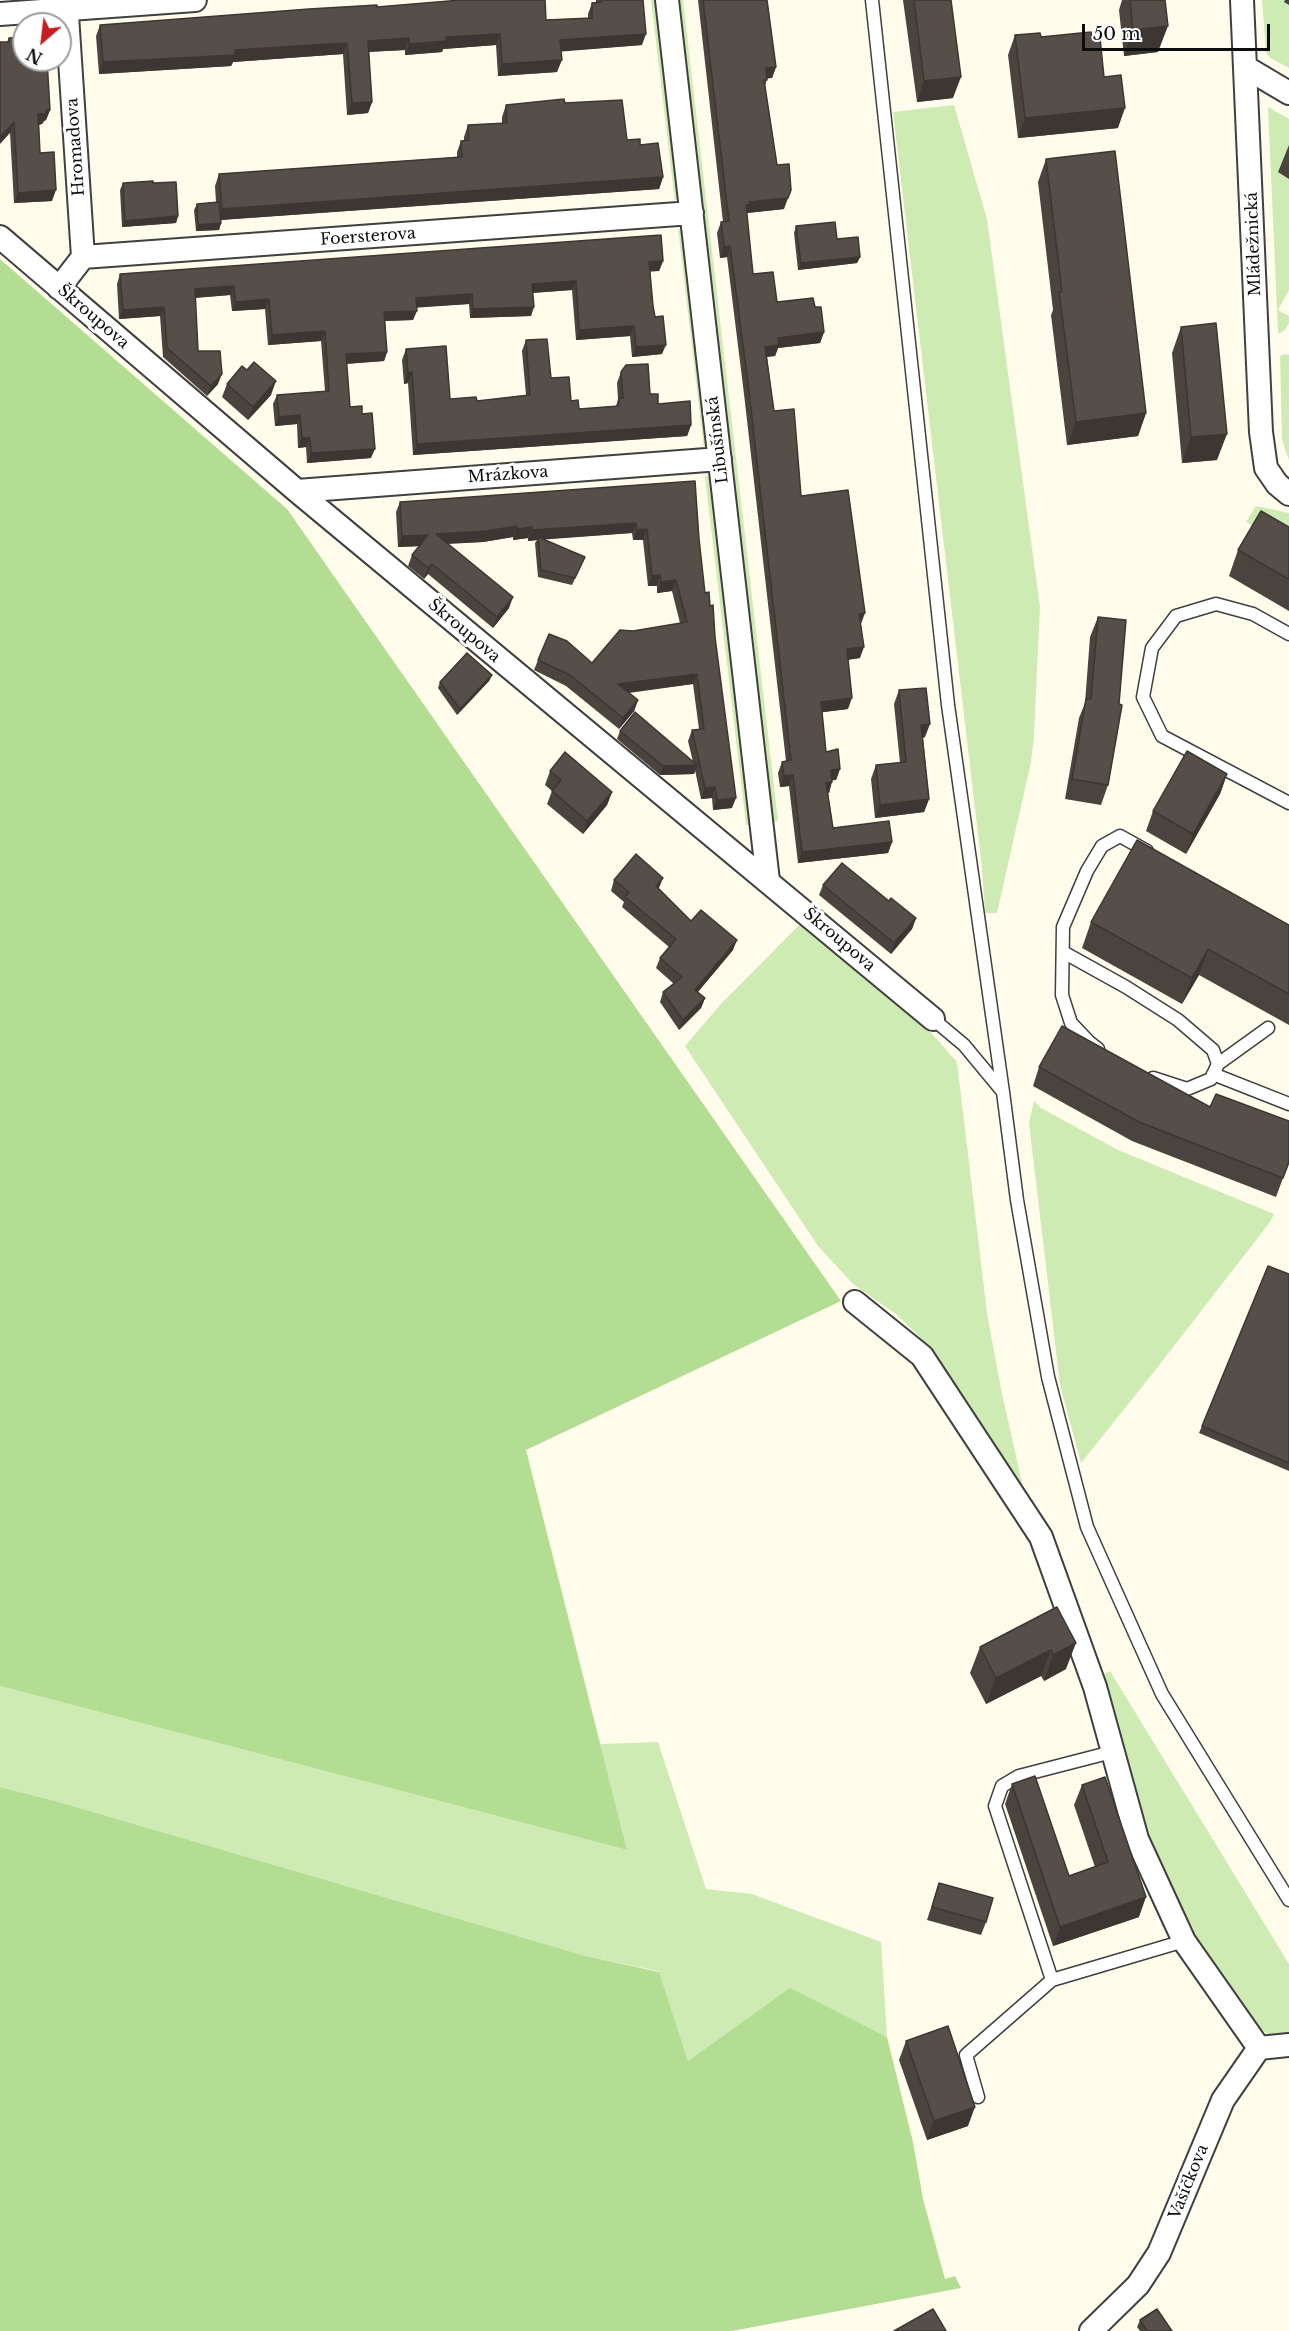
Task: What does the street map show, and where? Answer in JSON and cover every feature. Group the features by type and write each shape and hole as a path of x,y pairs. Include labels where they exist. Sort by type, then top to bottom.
{"street":[{"path":"0,14 66,5 195,0"},
{"name":"Libušínská","path":"667,0 768,880"},
{"name":"Mládežnická","path":"1242,0 1261,432 1266,468 1283,489"},
{"name":"Hromadova","path":"66,5 83,257"},
{"path":"1245,67 1289,93"},
{"name":"Foersterova","path":"83,257 692,213"},
{"name":"Škroupova","path":"0,237 297,491 933,1019"},
{"path":"59,288 83,257"},
{"name":"Mrázkova","path":"297,491 720,459"},
{"path":"855,1302 922,1356 1041,1537 1095,1687 1137,1839 1184,1941 1259,2049 1289,2045"},
{"name":"Vašíčkova","path":"1091,2331 1138,2285 1160,2253 1223,2100 1259,2049"}],"lane":[{"path":"872,0 948,705 1017,1200 1048,1377 1086,1527 1162,1694 1289,1900"},
{"path":"1289,634 1253,614 1216,604 1176,616 1152,648 1143,698 1161,736 1289,803"},
{"path":"1111,1058 1089,1042 1071,1023 1062,995 1063,927 1087,871 1102,846 1120,836 1162,859"},
{"path":"1063,952 1126,987 1178,1020 1213,1050 1216,1069"},
{"path":"933,1019 964,1046 1003,1092"},
{"path":"1139,1072 1158,1081 1187,1089 1211,1079 1216,1069 1268,1028"},
{"path":"1216,1069 1289,1104"},
{"path":"1052,1980 995,1806 1002,1786 1019,1776 1112,1752"},
{"path":"978,2097 966,2055 1052,1980 1184,1941"}],"green space":[{"path":"651,0 656,0 679,194 675,202"},
{"path":"677,0 683,0 778,821 772,822"},
{"path":"1262,0 1285,0 1289,5 1289,68 1269,57 1266,52"},
{"path":"954,105 987,219 1040,607 1031,762 997,913 985,913 982,868 893,112"},
{"path":"1268,107 1289,119 1289,290 1278,310 1289,316 1289,323 1280,333 1278,333"},
{"path":"678,228 684,233 709,442 704,449"},
{"path":"0,259 287,509 841,1301 526,1450 627,1850 0,1686"},
{"path":"1289,355 1289,460 1282,440 1280,356"},
{"path":"705,476 708,476 712,482 751,824 746,825"},
{"path":"1256,506 1289,513 1289,546 1246,522"},
{"path":"805,919 917,1017 957,1062 987,1313 1026,1501 948,1374 919,1336 897,1315 853,1284 818,1246 685,1046 720,1005"},
{"path":"1034,1101 1041,1108 1118,1150 1274,1214 1157,1368 1081,1463 1060,1385 1029,1123"},
{"path":"1110,1671 1289,1964 1289,2037 1283,2039 1268,2034 1255,2025 1201,1952 1147,1834 1103,1675"},
{"path":"0,1686 627,1850 600,1744 658,1742 706,1889 752,1894 881,1942 887,2037 790,1989 688,2061 658,1971 586,1956 59,1802 0,1787"},
{"path":"0,1787 59,1802 586,1956 659,1972 688,2061 790,1988 887,2037 913,2142 923,2199 945,2279 955,2276 961,2288 732,2331 0,2331"}],"building":[{"path":"461,0 545,0 546,20 592,18 592,3 601,2 601,0 643,0 646,34 560,40 562,60 502,64 500,34 446,37 446,41 409,44 409,38 368,41 372,102 352,103 347,43 235,50 235,55 103,62 100,25"},
{"path":"703,0 767,0 776,67 766,68 767,80 764,80 777,165 789,164 791,190 788,198 749,202 750,205 746,205 753,274 773,272 777,302 813,298 815,307 821,307 824,332 778,338 779,345 765,347 774,411 794,409 801,496 848,490 865,613 859,614 864,647 847,649 852,698 821,702 826,752 838,749 840,769 831,770 832,782 826,783 833,828 889,821 892,842 802,852 793,775 784,776 782,762 791,760 748,383 730,246 724,247 721,222 729,221"},
{"path":"914,0 951,0 961,77 924,81"},
{"path":"1130,0 1165,0 1168,26 1133,30"},
{"path":"1091,32 1092,37 1100,38 1104,77 1121,75 1125,108 1025,118 1015,35 1040,33 1041,37"},
{"path":"9,38 12,38 12,72 48,72 50,110 46,110 46,114 38,114 40,153 54,152 56,190 18,193 14,122 0,137 0,42 9,42"},
{"path":"564,99 565,103 622,100 627,140 640,139 640,145 658,143 663,177 222,209 219,174 462,157 461,141 469,140 468,125 507,123 506,105"},
{"path":"1115,151 1146,413 1076,422 1059,292 1062,292 1046,159"},
{"path":"153,181 153,183 176,182 178,216 125,221 123,183"},
{"path":"219,202 221,223 198,225 197,204"},
{"path":"835,222 837,239 858,237 860,257 801,263 796,226"},
{"path":"661,235 663,261 649,262 655,317 663,316 666,345 636,347 634,326 579,330 576,281 532,284 534,307 473,309 472,294 416,298 417,311 384,312 387,352 346,354 350,407 362,406 362,414 372,413 375,449 311,453 310,438 302,438 300,415 279,417 277,395 329,391 325,331 272,335 269,299 235,302 234,286 195,289 198,351 220,351 222,374 211,386 167,348 164,307 123,310 120,274"},
{"path":"1216,323 1227,434 1191,437 1181,327"},
{"path":"547,339 551,378 569,377 571,401 578,400 579,409 619,406 619,398 623,398 621,372 626,365 648,364 650,394 658,394 658,404 690,401 691,425 417,444 412,372 408,373 406,349 446,346 450,399 476,397 477,401 530,395 526,340"},
{"path":"254,362 276,381 253,407 227,384 242,366 247,370"},
{"path":"695,481 705,593 709,592 710,606 713,605 715,637 736,798 717,800 715,787 705,788 692,730 704,729 697,674 618,684 638,700 623,718 570,675 538,660 549,634 567,641 592,663 620,630 633,631 687,622 676,580 661,582 660,575 652,576 647,529 637,530 636,523 532,530 532,527 517,529 517,526 487,531 436,534 513,597 497,617 432,564 428,568 412,555 428,535 402,536 400,502"},
{"path":"1261,511 1289,527 1289,579 1238,550"},
{"path":"538,537 585,557 575,578 541,570"},
{"path":"1098,617 1126,620 1119,704 1122,705 1108,785 1072,779 1086,699 1091,699"},
{"path":"467,653 492,675 460,709 440,682"},
{"path":"926,688 930,724 921,725 929,799 880,805 876,765 906,762 899,690"},
{"path":"635,712 697,765 663,766 620,731"},
{"path":"1187,751 1227,774 1193,834 1153,811"},
{"path":"565,752 612,792 587,821 552,791 561,780 550,771"},
{"path":"1137,840 1289,925 1289,994 1208,949 1192,978 1091,922"},
{"path":"636,854 663,878 656,886 691,921 701,910 737,940 695,990 705,998 683,1020 663,992 682,977 660,958 676,939 625,897 629,892 614,880"},
{"path":"842,863 889,901 891,898 916,918 894,943 823,885"},
{"path":"1062,1026 1210,1107 1216,1094 1289,1121 1289,1162 1283,1178 1139,1122 1039,1067"},
{"path":"1268,1266 1289,1274 1289,1463 1202,1426"},
{"path":"1057,1607 1076,1643 1053,1655 1051,1650 996,1678 980,1647"},
{"path":"1035,1776 1069,1876 1108,1862 1082,1785 1105,1777 1146,1897 1060,1927 1012,1784"},
{"path":"939,1883 993,1898 986,1922 932,1907"},
{"path":"948,2026 975,2107 934,2121 906,2041"},
{"path":"933,2309 946,2331 894,2331"},
{"path":"1157,2309 1172,2331 1147,2331 1140,2320"}]}
